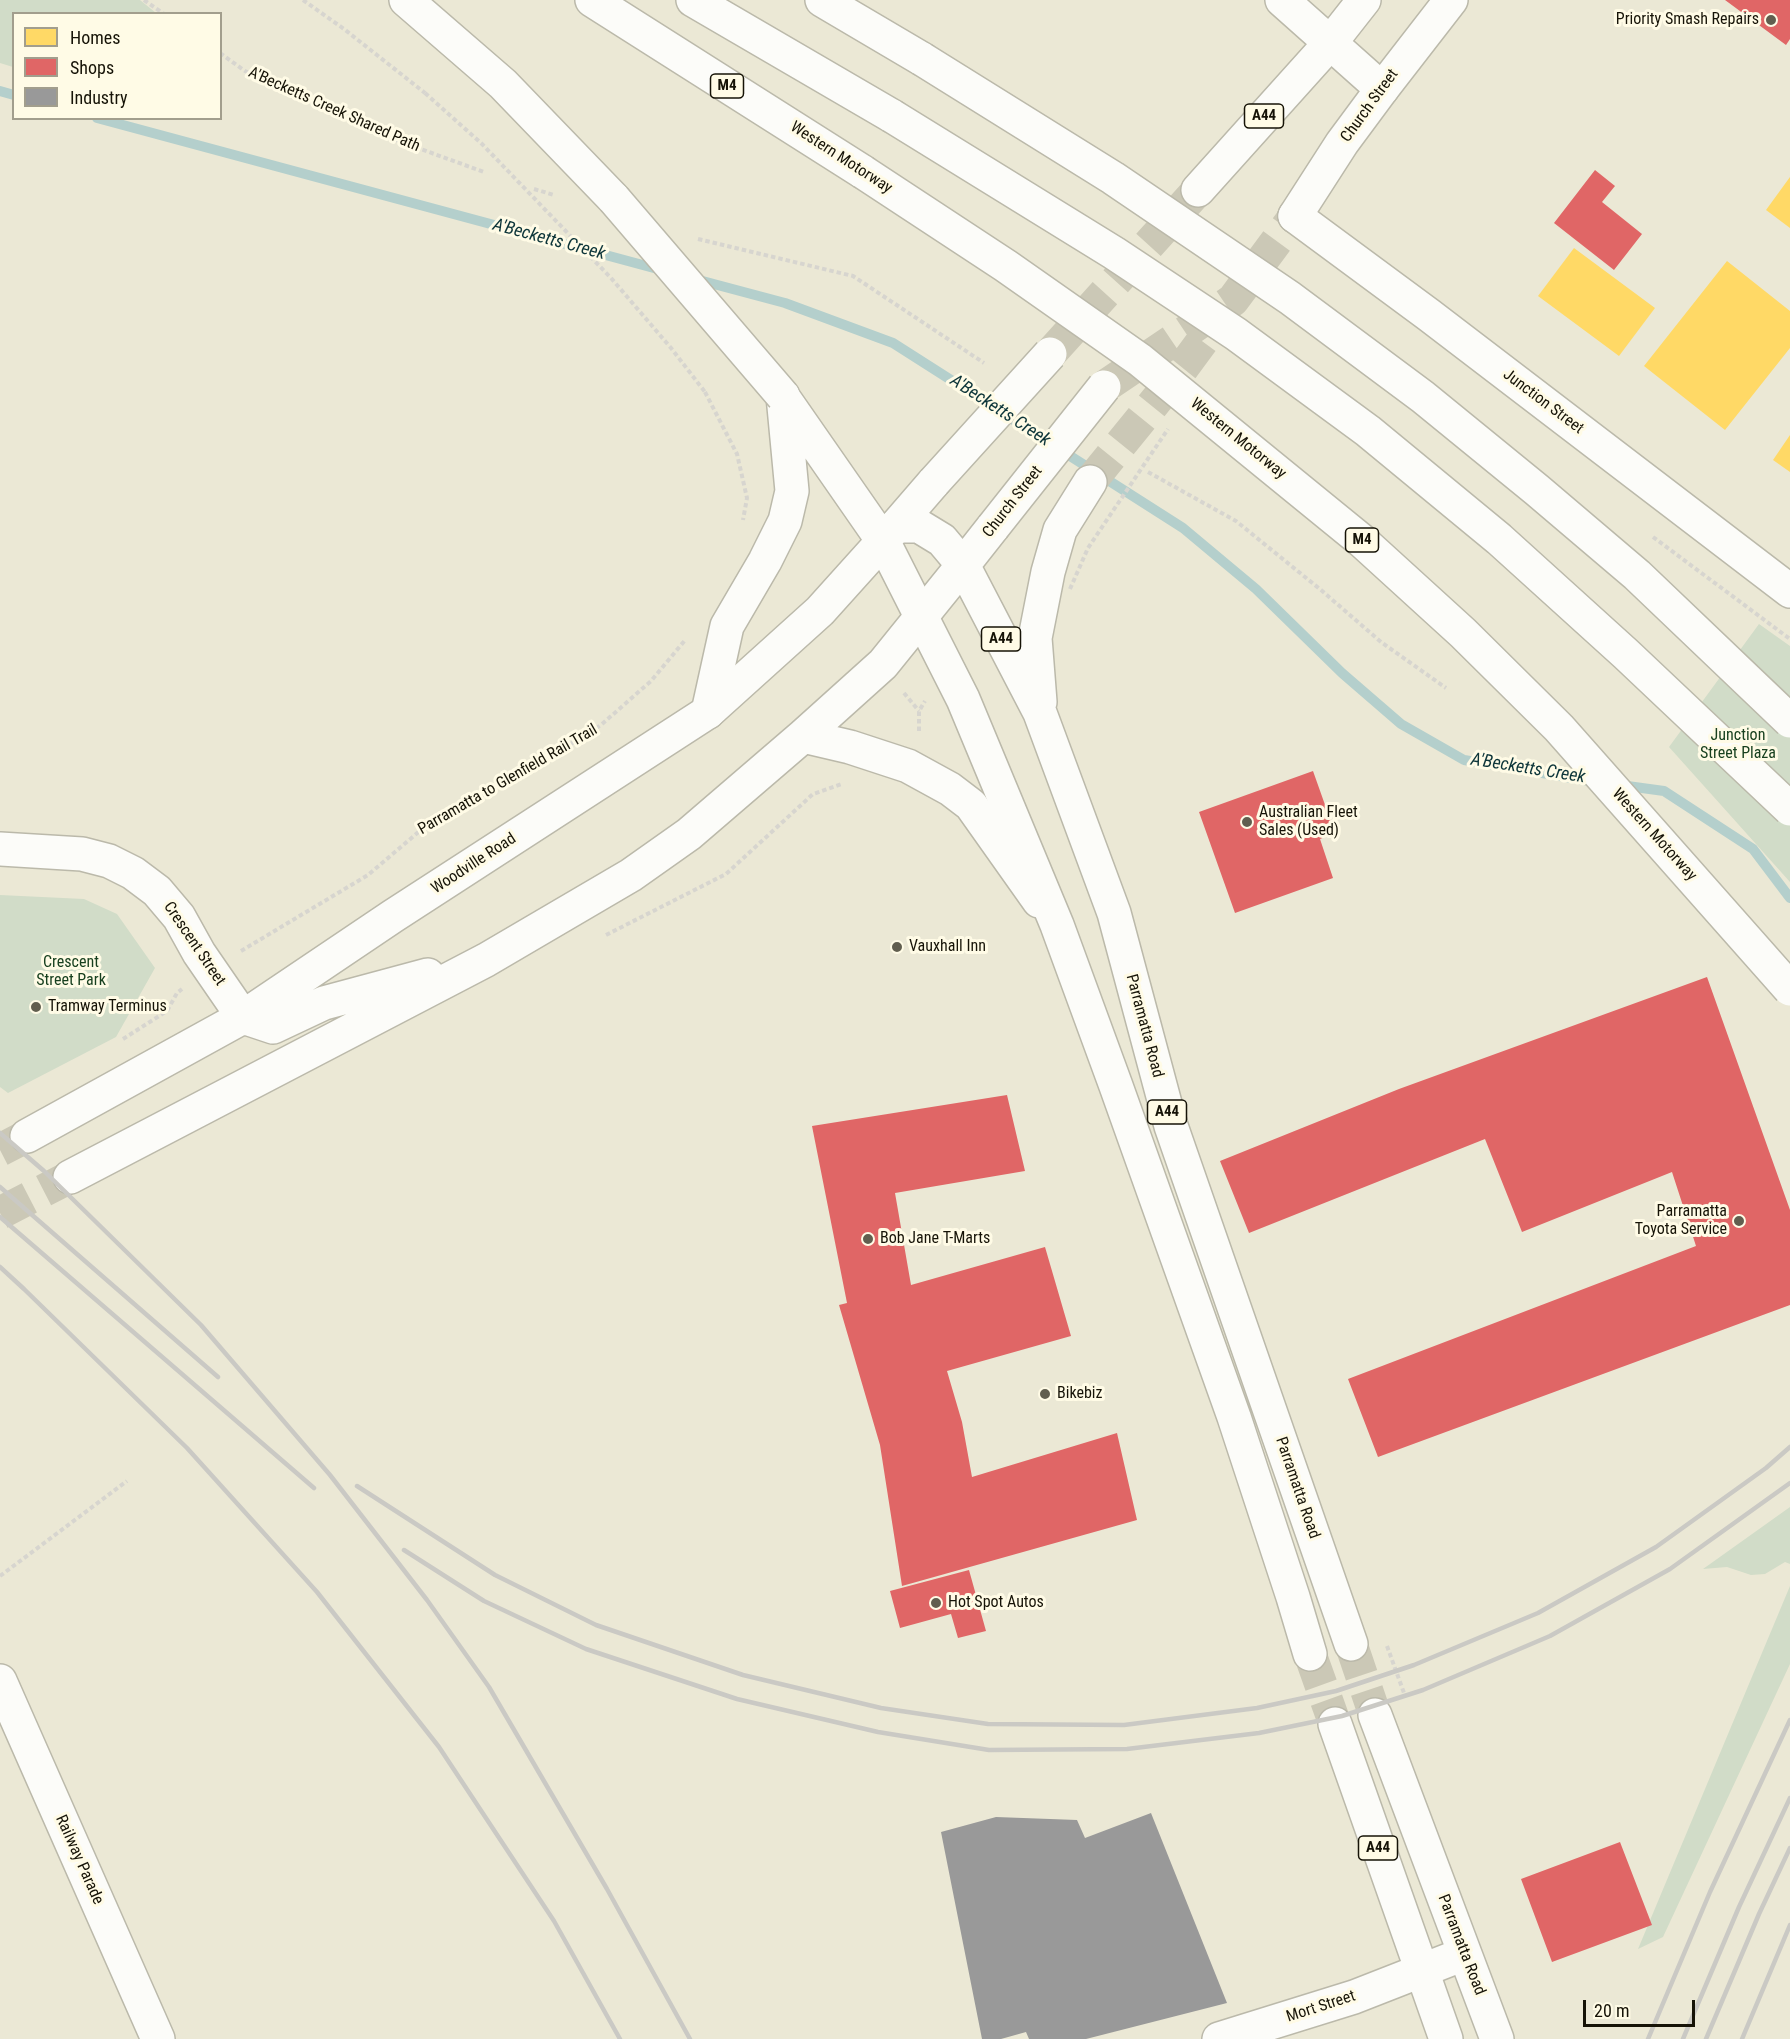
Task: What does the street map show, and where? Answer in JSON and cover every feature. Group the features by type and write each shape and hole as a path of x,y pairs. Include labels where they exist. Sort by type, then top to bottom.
{"main road":[{"path":"406,0 503,84 614,199 783,396 890,533 1050,354"},
{"name":"Western Motorway","path":"592,0 863,172 1006,266 1140,360 1362,541 1463,633 1559,728 1790,989"},
{"path":"693,0 892,116 1170,290 1236,334 1368,431 1499,539 1635,662 1790,809"},
{"path":"822,0 922,59 1113,178 1290,298 1422,397 1537,490 1637,575 1790,721"},
{"path":"1282,0 1382,88"},
{"name":"A44","path":"1198,190 1331,42 1364,0"},
{"name":"Church Street","path":"1294,216 1342,143 1451,0"},
{"name":"Junction Street","path":"1294,216 1429,315 1790,591"},
{"name":"Church Street","path":"922,618 1104,387"},
{"path":"708,712 727,626 765,561 785,521 792,491 783,396"},
{"name":"A44","path":"1040,713 1035,638 1059,581 1060,530 1090,482"},
{"name":"Parramatta Road","path":"890,533 919,526 942,540 963,565 1040,713 1114,913 1171,1126 1351,1644"},
{"name":"A44","path":"890,533 922,618 963,699 1057,925 1234,1416 1310,1654"},
{"name":"Woodville Road","path":"27,1136 243,1017 393,916 708,712 820,611 890,533"},
{"path":"70,1177 486,960 631,875 689,834 803,736 882,664 922,618"},
{"path":"803,736 850,747 908,766 950,789 971,805 1057,925"},
{"name":"Crescent Street","path":"0,849 82,854 109,861 133,873 157,891 179,917 243,1017"},
{"path":"243,1017 273,1027 324,1003 486,960"},
{"name":"Railway Parade","path":"1,1687 158,2039"},
{"name":"Parramatta Road","path":"1375,1715 1497,2039"},
{"name":"A44","path":"1335,1724 1446,2039"},
{"name":"Mort Street","path":"1219,2039 1354,1997 1464,1954"}],"path":[{"path":"144,0 161,12"},
{"path":"303,0 425,93 481,143 611,278 671,348 705,392 737,454 747,498 741,528"},
{"name":"A'Becketts Creek Shared Path","path":"222,54 245,71 382,135 484,172"},
{"path":"534,189 554,195"},
{"path":"692,238 853,276 984,363"},
{"path":"1059,581 1088,548 1170,425"},
{"path":"1148,472 1236,521 1381,642 1446,688"},
{"name":"Parramatta to Glenfield Rail Trail","path":"250,946 368,875 422,829 518,777 601,726 651,681 688,635"},
{"path":"0,1576 127,1481"}],"green space":[{"path":"0,0 140,0 155,12 12,12 12,67 0,63"},
{"name":"Junction Street Plaza","path":"1759,624 1790,646 1790,882 1669,747"},
{"name":"Crescent Street Park","path":"0,895 84,899 117,914 155,968 116,1037 8,1093 0,1087"},
{"path":"1790,1507 1790,1564 1785,1562 1765,1574 1751,1575 1727,1567 1703,1569"},
{"path":"1790,1586 1790,1664 1663,1937 1638,1949"}],"building: Homes":[{"path":"1790,177 1790,228 1766,210"},
{"path":"1574,248 1655,308 1619,356 1538,296"},
{"path":"1727,261 1790,311 1790,348 1725,430 1644,366"},
{"path":"1790,435 1790,472 1773,460"}],"building: Shops":[{"name":"Priority Smash Repairs","path":"1725,0 1790,0 1790,39 1786,45"},
{"path":"1595,170 1615,186 1602,202 1642,234 1614,270 1554,223"},
{"path":"1313,771 1335,833 1320,839 1333,878 1235,913 1199,812"},
{"name":"Parramatta Toyota Service","path":"1707,977 1790,1210 1790,1305 1378,1457 1348,1379 1696,1246 1672,1172 1522,1232 1485,1139 1249,1233 1220,1161 1399,1089"},
{"path":"1007,1095 1025,1171 895,1193 911,1285 1045,1247 1071,1336 947,1371 962,1422 972,1477 1117,1433 1137,1520 902,1586 880,1445 839,1305 847,1303 812,1126"},
{"name":"Hot Spot Autos","path":"969,1570 986,1631 958,1638 951,1614 900,1628 890,1591"},
{"path":"1620,1842 1652,1925 1552,1962 1521,1879"}],"building: Industry":[{"path":"1151,1813 1227,2003 1086,2039 1029,2039 1026,2032 1001,2039 982,2039 941,1832 996,1817 1077,1820 1085,1838"}],"waterway":[{"name":"A'Becketts Creek","path":"0,91 12,94"},
{"name":"A'Becketts Creek","path":"104,120 665,271"},
{"name":"A'Becketts Creek","path":"695,279 785,303 893,343 1183,528 1256,589 1342,673 1401,724 1464,760 1596,782"},
{"name":"A'Becketts Creek","path":"1620,785 1664,791 1753,849 1790,898"}],"tunnel":[{"path":"1050,354 1198,190"},
{"path":"1104,387 1233,300 1295,216"},
{"path":"1090,482 1184,366 1218,320"},
{"path":"0,1150 27,1136"},
{"path":"0,1213 70,1177"},
{"path":"1351,1644 1375,1715"},
{"path":"1310,1654 1335,1724"}],"railway":[{"path":"0,1133 44,1171 201,1325 330,1475 427,1600 489,1687 607,1889 690,2039"},
{"path":"0,1187 218,1377"},
{"path":"0,1217 314,1488"},
{"path":"0,1267 187,1448 317,1592 439,1747 554,1921 620,2039"},
{"path":"357,1486 495,1575 596,1625 743,1675 881,1708 988,1724 1124,1725 1257,1708 1336,1691 1414,1665 1538,1613 1656,1547 1766,1468 1790,1447"},
{"path":"404,1550 484,1601 586,1649 737,1699 878,1732 989,1750 1127,1749 1259,1733 1342,1716 1423,1690 1550,1636 1670,1569 1790,1483"},
{"path":"1648,2039 1710,1892 1790,1720"},
{"path":"1683,2039 1739,1907 1790,1798"},
{"path":"1706,2039 1759,1914 1790,1848"},
{"path":"1742,2039 1790,1925"}],"place":[{"name":"Priority Smash Repairs","path":"1771,20"},
{"name":"Australian Fleet Sales (Used)","path":"1247,822"},
{"name":"Vauxhall Inn","path":"897,947"},
{"name":"Tramway Terminus","path":"36,1007"},
{"name":"Parramatta Toyota Service","path":"1739,1221"},
{"name":"Bob Jane T-Marts","path":"868,1239"},
{"name":"Bikebiz","path":"1045,1394"},
{"name":"Hot Spot Autos","path":"936,1603"}]}
